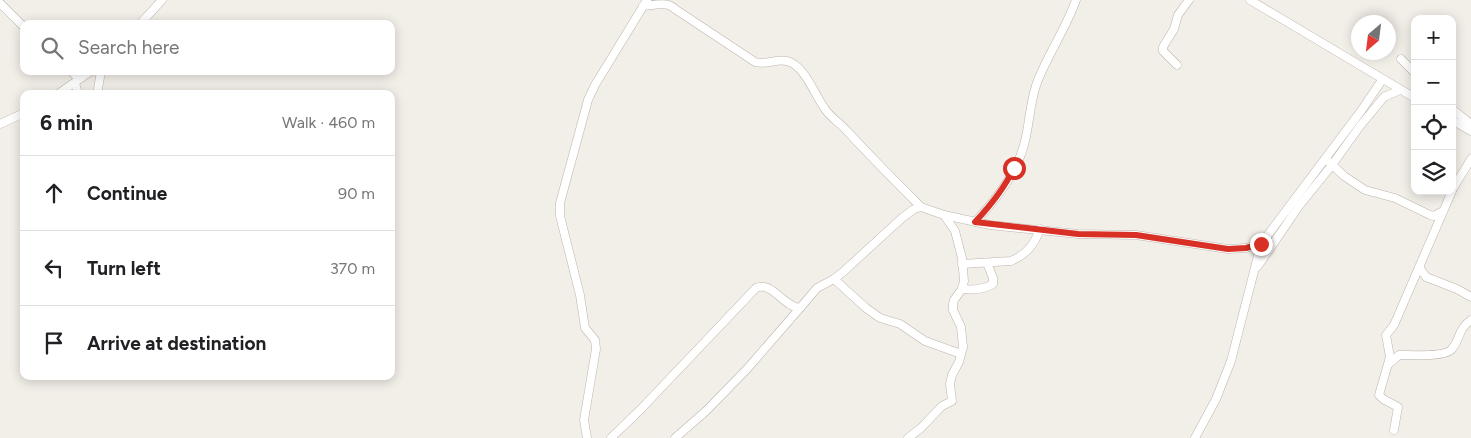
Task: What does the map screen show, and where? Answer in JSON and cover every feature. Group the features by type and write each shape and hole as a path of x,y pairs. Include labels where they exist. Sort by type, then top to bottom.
{"street":[{"path":"144,20 162,0"},
{"path":"975,222 1004,187 1014,168 1025,143 1032,99 1038,80 1076,0"},
{"path":"1177,66 1164,51 1163,46 1174,29 1178,16 1189,0"},
{"path":"1250,0 1411,96"},
{"path":"0,3 20,23"},
{"path":"587,438 584,420 596,349 595,340 585,328 580,295 562,225 560,203 588,100 594,85 645,3 674,6 755,62 761,64 780,60 794,63 811,84 825,110 921,207 944,215 975,222 1078,234 1136,235 1228,249 1246,248 1261,244"},
{"path":"1401,59 1411,69"},
{"path":"73,75 77,81 78,90"},
{"path":"64,90 85,75"},
{"path":"98,90 100,75"},
{"path":"1384,97 1385,81"},
{"path":"1195,438 1216,399 1231,362 1261,244 1385,81"},
{"path":"1255,270 1299,206 1360,126 1384,97 1400,90"},
{"path":"1456,113 1471,128"},
{"path":"0,124 20,115"},
{"path":"1456,122 1471,128"},
{"path":"1325,158 1344,176 1365,190 1395,198 1430,215 1434,216 1443,211"},
{"path":"1456,184 1471,158"},
{"path":"1394,430 1398,407 1383,400 1379,395 1390,357 1386,335 1394,325 1450,195"},
{"path":"675,438 706,411 747,368 817,288 834,280 902,218 914,209 921,207"},
{"path":"908,438 922,428 942,406 952,402 950,384 963,347 961,326 954,313 953,304 964,281 962,264 956,231 944,215"},
{"path":"962,264 1011,261 1025,254 1032,247 1040,229"},
{"path":"962,288 975,289 993,284 994,278 987,263"},
{"path":"1419,267 1426,277 1457,289 1471,297"},
{"path":"834,280 880,318 900,324 925,341 961,354"},
{"path":"611,438 634,417 756,288 760,286 766,287 790,306 800,308"},
{"path":"1389,364 1399,355 1429,355 1451,350 1464,325 1471,320"}],"route":[{"path":"1014,168 1004,187 975,222 1078,234 1136,235 1228,249 1246,248 1261,244"}]}
